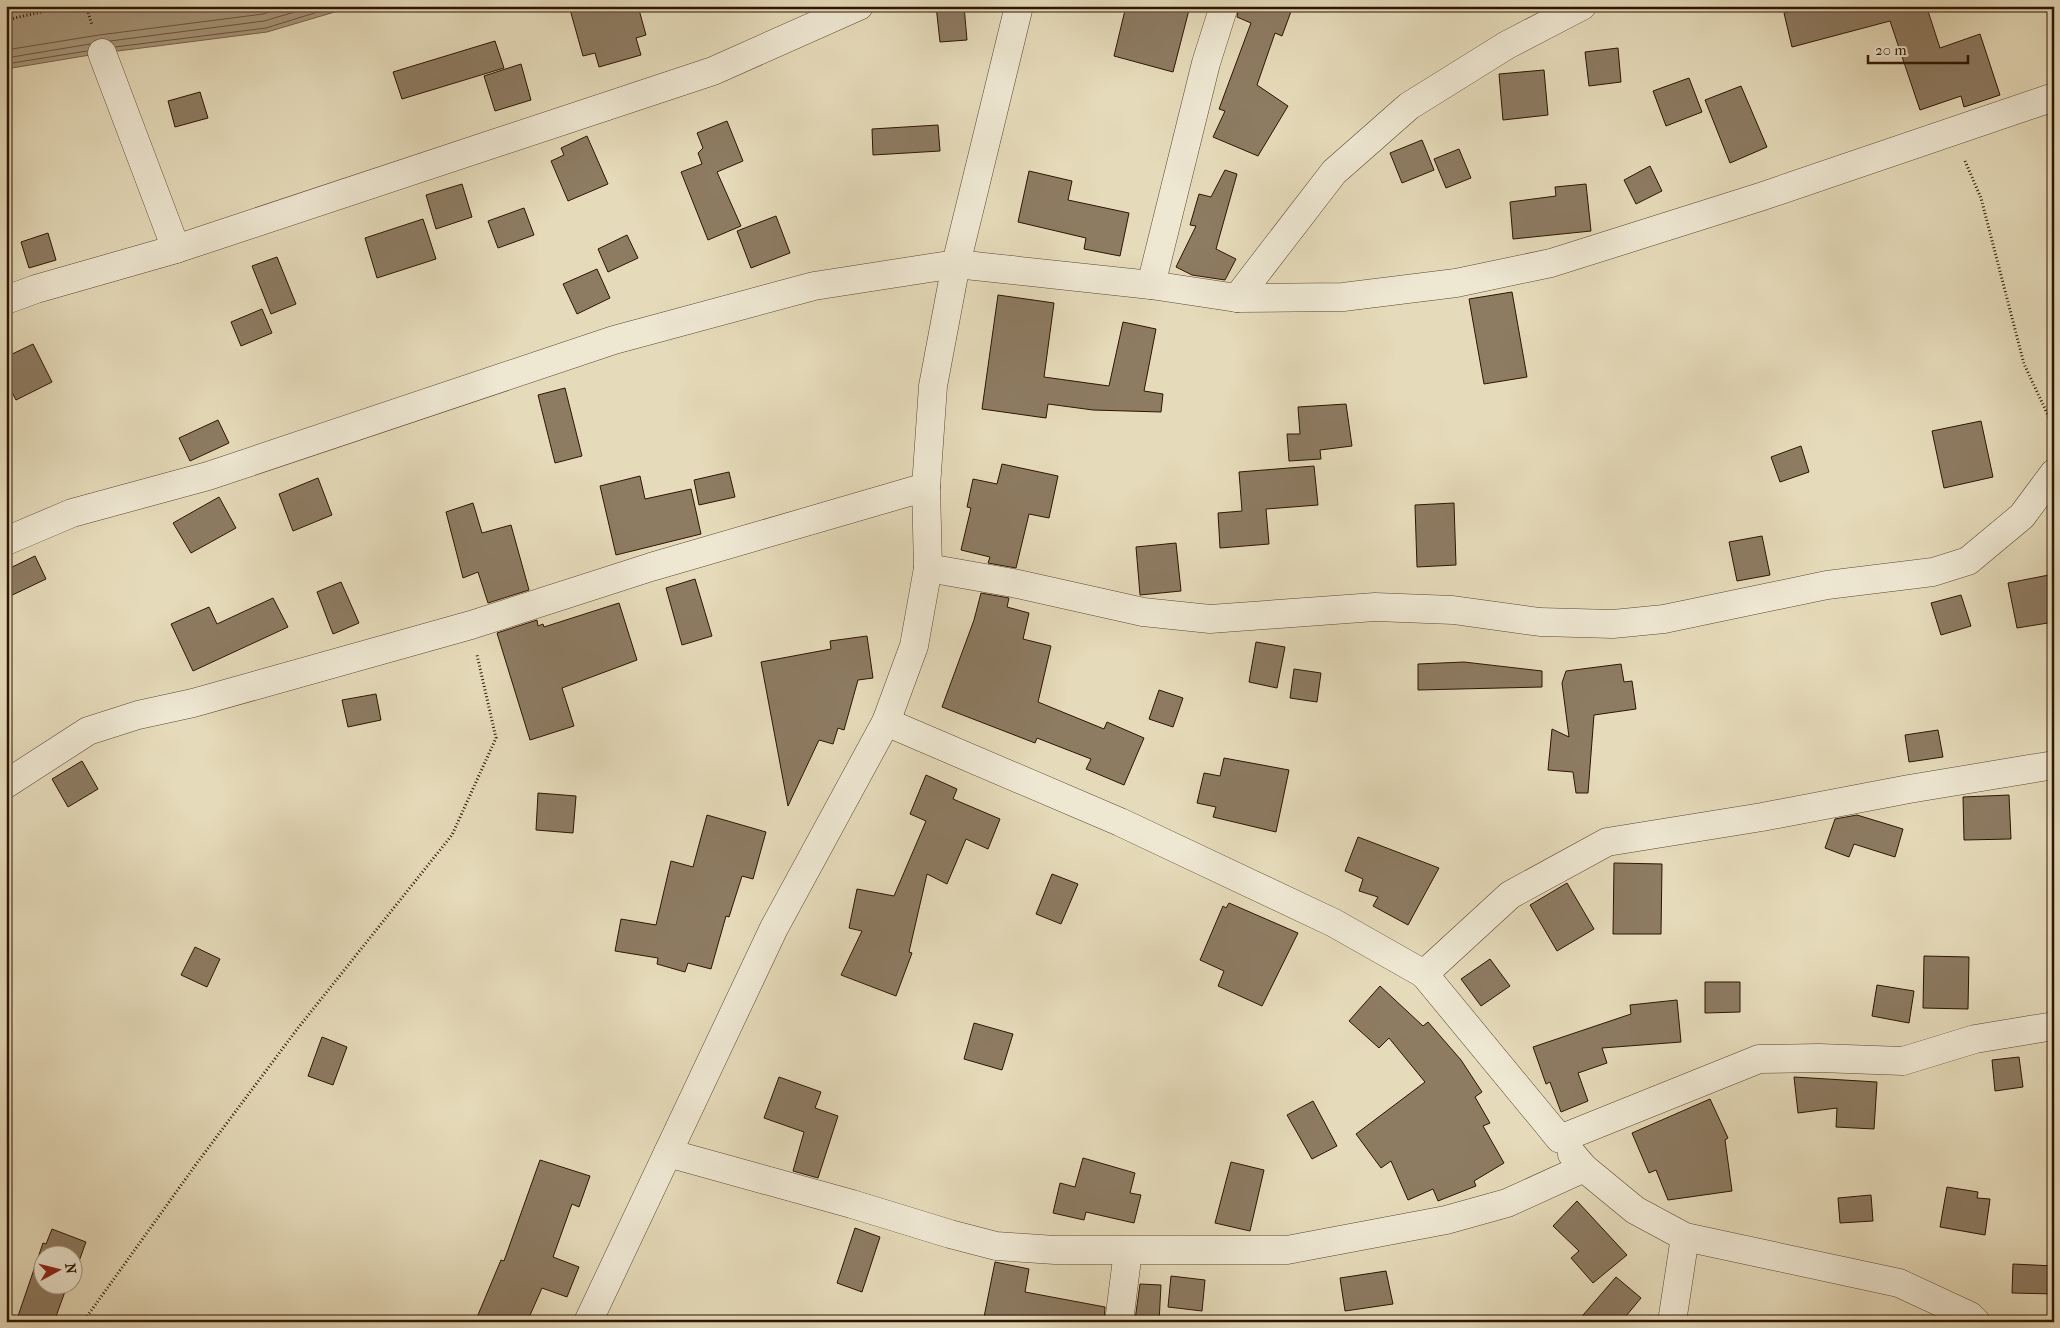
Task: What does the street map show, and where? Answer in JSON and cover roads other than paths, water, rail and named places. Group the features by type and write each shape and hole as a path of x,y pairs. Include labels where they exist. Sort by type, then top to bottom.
{"street":[{"path":"6,300 36,289 176,249 713,71 859,6"},
{"path":"588,1322 774,928 886,722 914,646 928,568 926,487 933,386 956,264 1020,6"},
{"path":"1151,285 1206,63 1224,6"},
{"path":"1238,298 1334,172 1409,106 1507,44 1582,6"},
{"path":"102,53 176,249"},
{"path":"6,541 72,513 208,476 614,340 814,286 956,264 1151,285 1238,298 1343,297 1456,283 1551,263 1760,197 2054,97"},
{"path":"928,568 1013,583 1143,612 1210,619 1375,607 1453,610 1540,622 1613,624 1664,619 1827,585 1933,572 1968,561 2022,516 2054,473"},
{"path":"6,784 88,732 138,715 202,700 471,625 651,567 926,487"},
{"path":"886,722 1120,822 1334,923 1424,974 1584,1168 1635,1210 1685,1237 1900,1283 1970,1316 1976,1322"},
{"path":"1424,974 1510,895 1607,842 1762,817 1909,789 2054,765"},
{"path":"1560,1139 1759,1059 1819,1058 1904,1061 1975,1039 2054,1026"},
{"path":"668,1153 996,1246 1055,1250 1287,1250 1446,1220 1506,1203 1584,1168"},
{"path":"1672,1322 1685,1237"},
{"path":"1119,1322 1128,1251"}],"water":[{"path":"6,6 355,6 267,32 102,53 6,69"}]}
